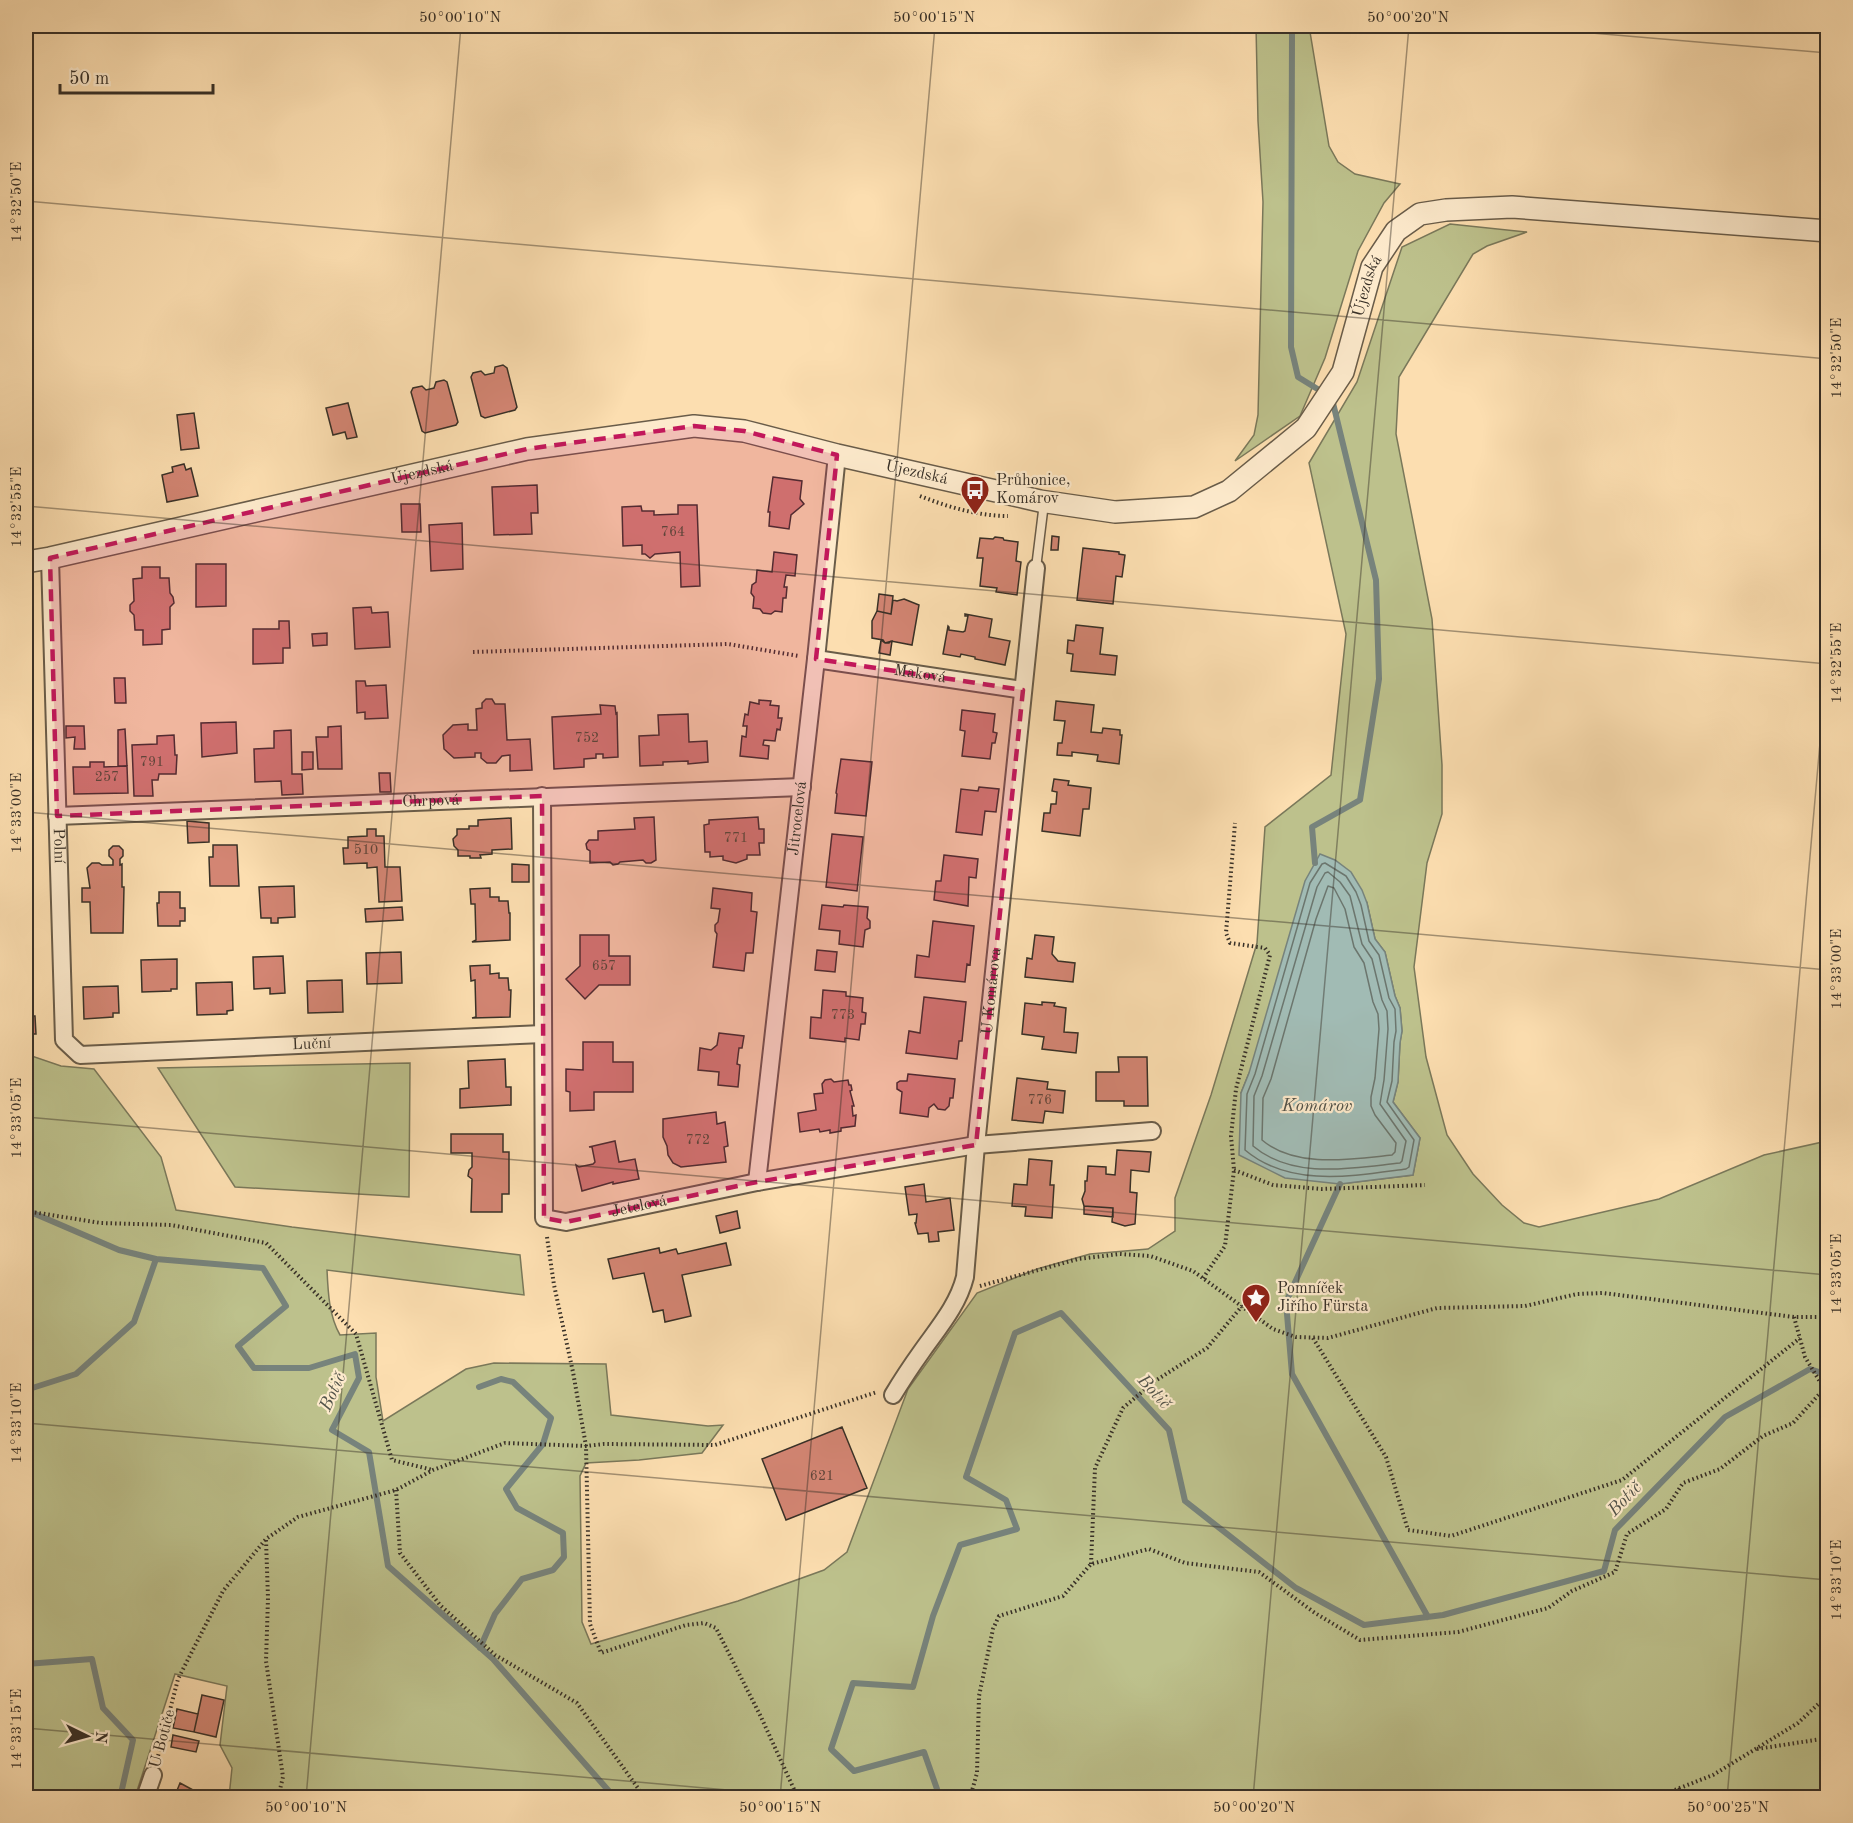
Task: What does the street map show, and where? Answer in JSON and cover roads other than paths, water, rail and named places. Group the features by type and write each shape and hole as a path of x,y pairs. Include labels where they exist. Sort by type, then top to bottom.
{"street":[{"name":"Újezdská","path":"26,562 527,449 694,426 744,430 1043,510 1115,512 1194,507 1229,491 1306,428 1343,372 1372,267 1396,231 1420,214 1446,210 1512,207 1827,231"},
{"name":"Jitrocelová","path":"757,1182 837,455"},
{"name":"Polní","path":"50,558 64,1040 80,1055"},
{"name":"U Komárova","path":"896,1389 949,1314 962,1291 965,1277 976,1145 1036,568"},
{"name":"Maková","path":"816,658 1023,690"},
{"name":"Chrpová","path":"57,816 802,787"},
{"path":"542,796 543,1034"},
{"name":"Jetelová","path":"543,1034 544,1218 566,1222 757,1182 976,1145 1152,1131"},
{"name":"Luční","path":"80,1055 543,1034"},
{"name":"U Botiče","path":"146,1797 153,1774"}],"lane":[{"path":"1036,568 1043,510"}],"water":[{"name":"Komárov","path":"1320,854 1335,860 1351,872 1367,903 1375,939 1385,952 1400,1008 1402,1031 1398,1082 1393,1102 1420,1138 1413,1175 1340,1184 1285,1178 1239,1155 1241,1093 1249,1073 1305,881"}],"waterway":[{"path":"1290,26 1292,34 1291,347 1298,377 1324,393"},
{"path":"1315,863 1312,827 1360,800 1379,679 1376,580 1332,399"},
{"path":"1340,1184 1286,1302 1292,1374 1428,1617"},
{"path":"26,1210 119,1250 156,1259"},
{"name":"Botič","path":"26,1390 76,1374 134,1322 156,1259 263,1268 286,1306 238,1346 254,1368 309,1368 355,1354 359,1378 332,1430 369,1452 388,1566 493,1659 615,1798"},
{"name":"Botič","path":"935,1798 937,1789 924,1752 854,1771 831,1749 853,1683 913,1687 933,1616 960,1545 1017,1529 1006,1500 966,1477 1015,1333 1061,1313 1169,1430 1185,1501 1296,1588 1364,1625 1443,1615 1604,1571 1615,1530 1725,1417 1810,1369 1828,1375"},
{"path":"479,1387 501,1379 513,1382 551,1418 543,1444 506,1489 517,1508 563,1533 564,1557 553,1570 522,1579 495,1614 480,1648"},
{"name":"Botič","path":"26,1664 92,1659 103,1708 133,1740 120,1798"}],"place":[{"name":"Průhonice, Komárov","path":"975,516"},
{"name":"Pomníček Jiřího Fürsta","path":"1256,1324"}]}
